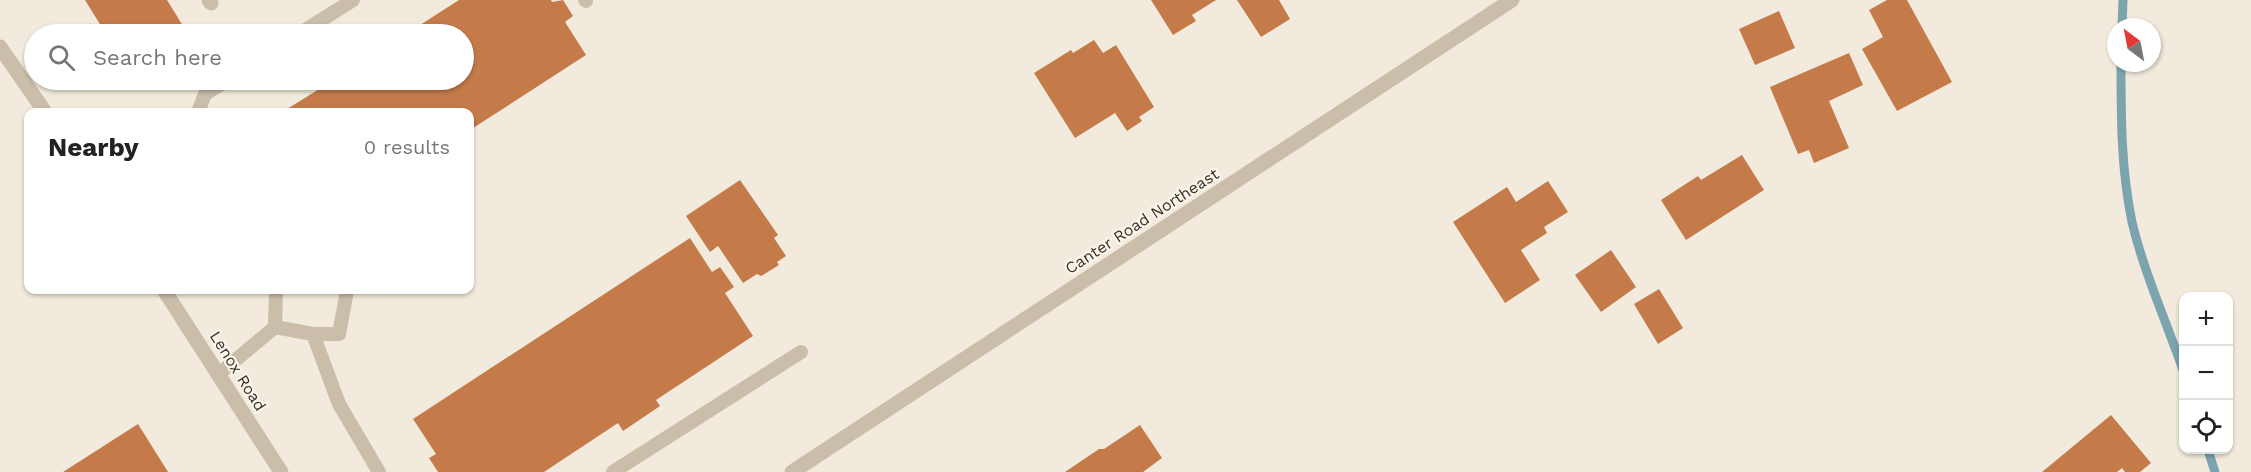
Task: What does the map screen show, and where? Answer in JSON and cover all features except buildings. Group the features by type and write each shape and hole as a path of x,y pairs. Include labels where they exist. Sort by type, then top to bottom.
{"street":[{"name":"Canter Road Northeast","path":"792,472 1512,0"},
{"path":"0,46 24,81"},
{"path":"30,90 42,108"},
{"name":"Lenox Road","path":"167,294 280,472"}],"lane":[{"path":"315,24 353,0"},
{"path":"200,108 205,94 212,90"},
{"path":"219,374 275,327 276,294"},
{"path":"275,327 314,334 339,334 346,294"},
{"path":"314,334 339,404 379,472"},
{"path":"613,472 801,352"}],"waterway":[{"path":"2122,18 2123,0"},
{"path":"2121,72 2124,163 2132,222 2149,279 2179,360"},
{"path":"2209,454 2215,472"}]}
